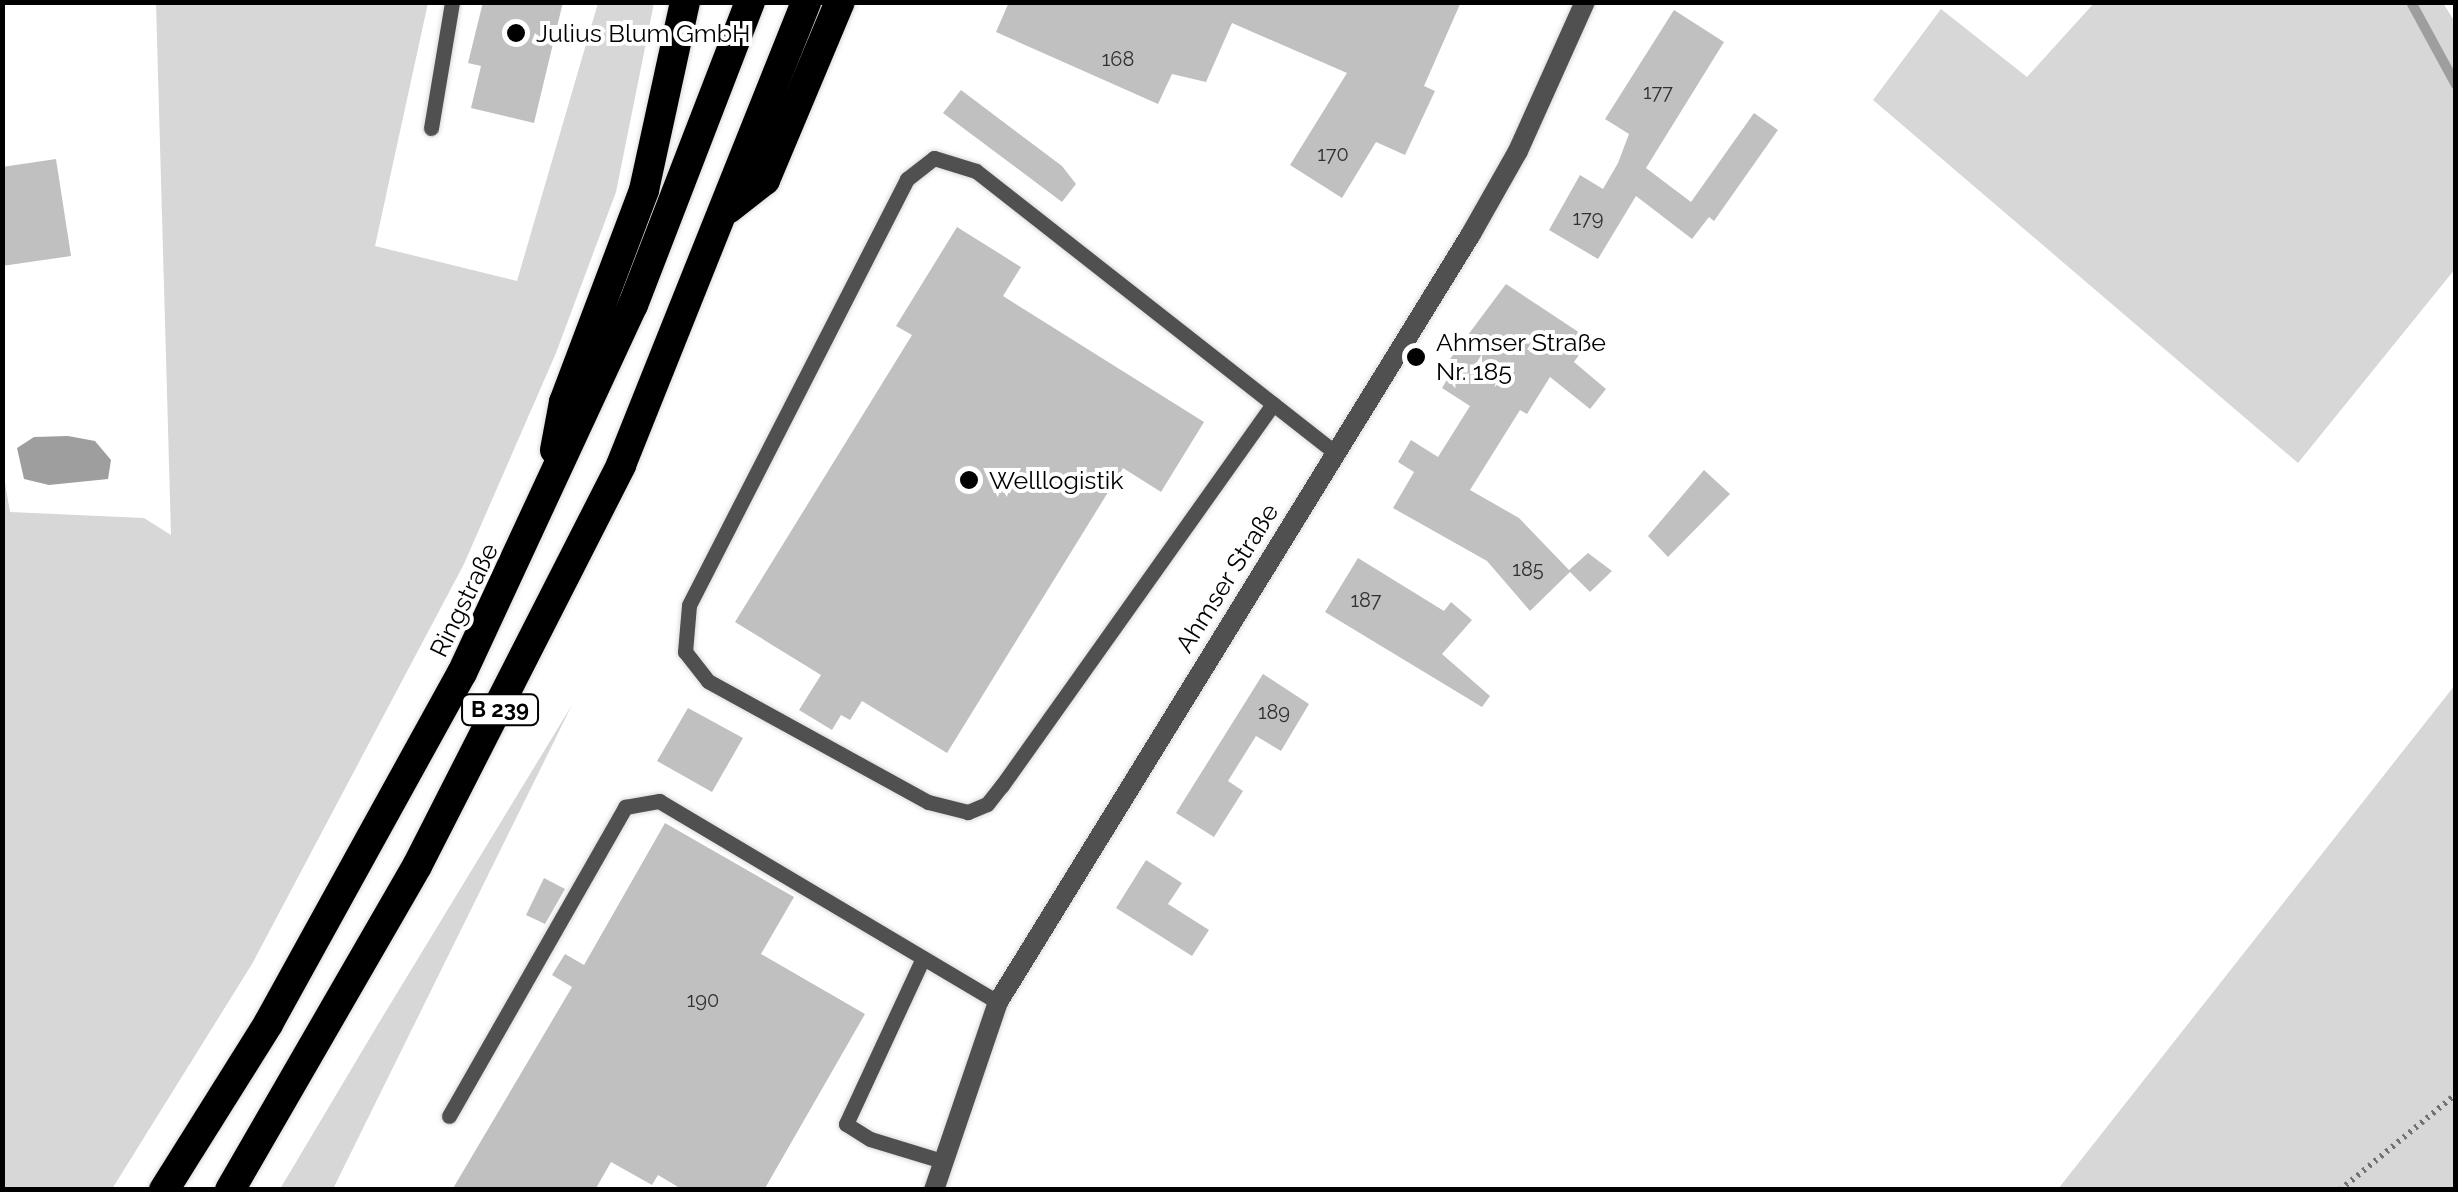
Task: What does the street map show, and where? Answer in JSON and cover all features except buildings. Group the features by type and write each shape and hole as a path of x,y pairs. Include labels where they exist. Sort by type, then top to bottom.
{"highway":[{"path":"547,497 564,402 644,190 685,2"},
{"name":"Ringstraße","path":"164,1190 268,1024 407,773 547,497 633,304 750,2"},
{"name":"B 239","path":"230,1190 304,1068 504,702 621,464 728,209 806,2"},
{"path":"728,209 765,180 840,2"}],"street":[{"name":"Ahmser Straße","path":"934,1190 998,1002 1518,151 1586,2"}],"lane":[{"path":"431,128 452,2"},
{"path":"1273,404 988,804 968,812 928,802 708,681 684,652 689,605 907,180 934,158 976,171 1273,404 1334,452"},
{"path":"449,1116 624,807 659,801 998,1002"},
{"path":"923,958 846,1124 870,1140 942,1161"}],"path":[{"path":"2340,1190 2456,1094"}],"shaded area":[{"path":"2095,2 2443,3 2455,22 2455,269 2298,463 1873,100 1941,9 2027,77"},
{"path":"156,3 428,3 375,246 517,281 598,3 654,3 616,192 556,353 464,564 252,964 112,1189 3,1189 3,471 10,512 144,518 171,535"},
{"path":"68,436 95,441 111,460 108,479 49,485 24,479 17,448 34,437"},
{"path":"2455,685 2455,1189 2058,1189"},
{"path":"572,705 333,1189 280,1189 377,1026"}],"waterway":[{"path":"2411,2 2456,85"}],"place":[{"name":"Julius Blum GmbH","path":"516,33"},
{"name":"Ahmser Straße Nr. 185","path":"1416,357"},
{"name":"Welllogistik","path":"969,480"}]}
